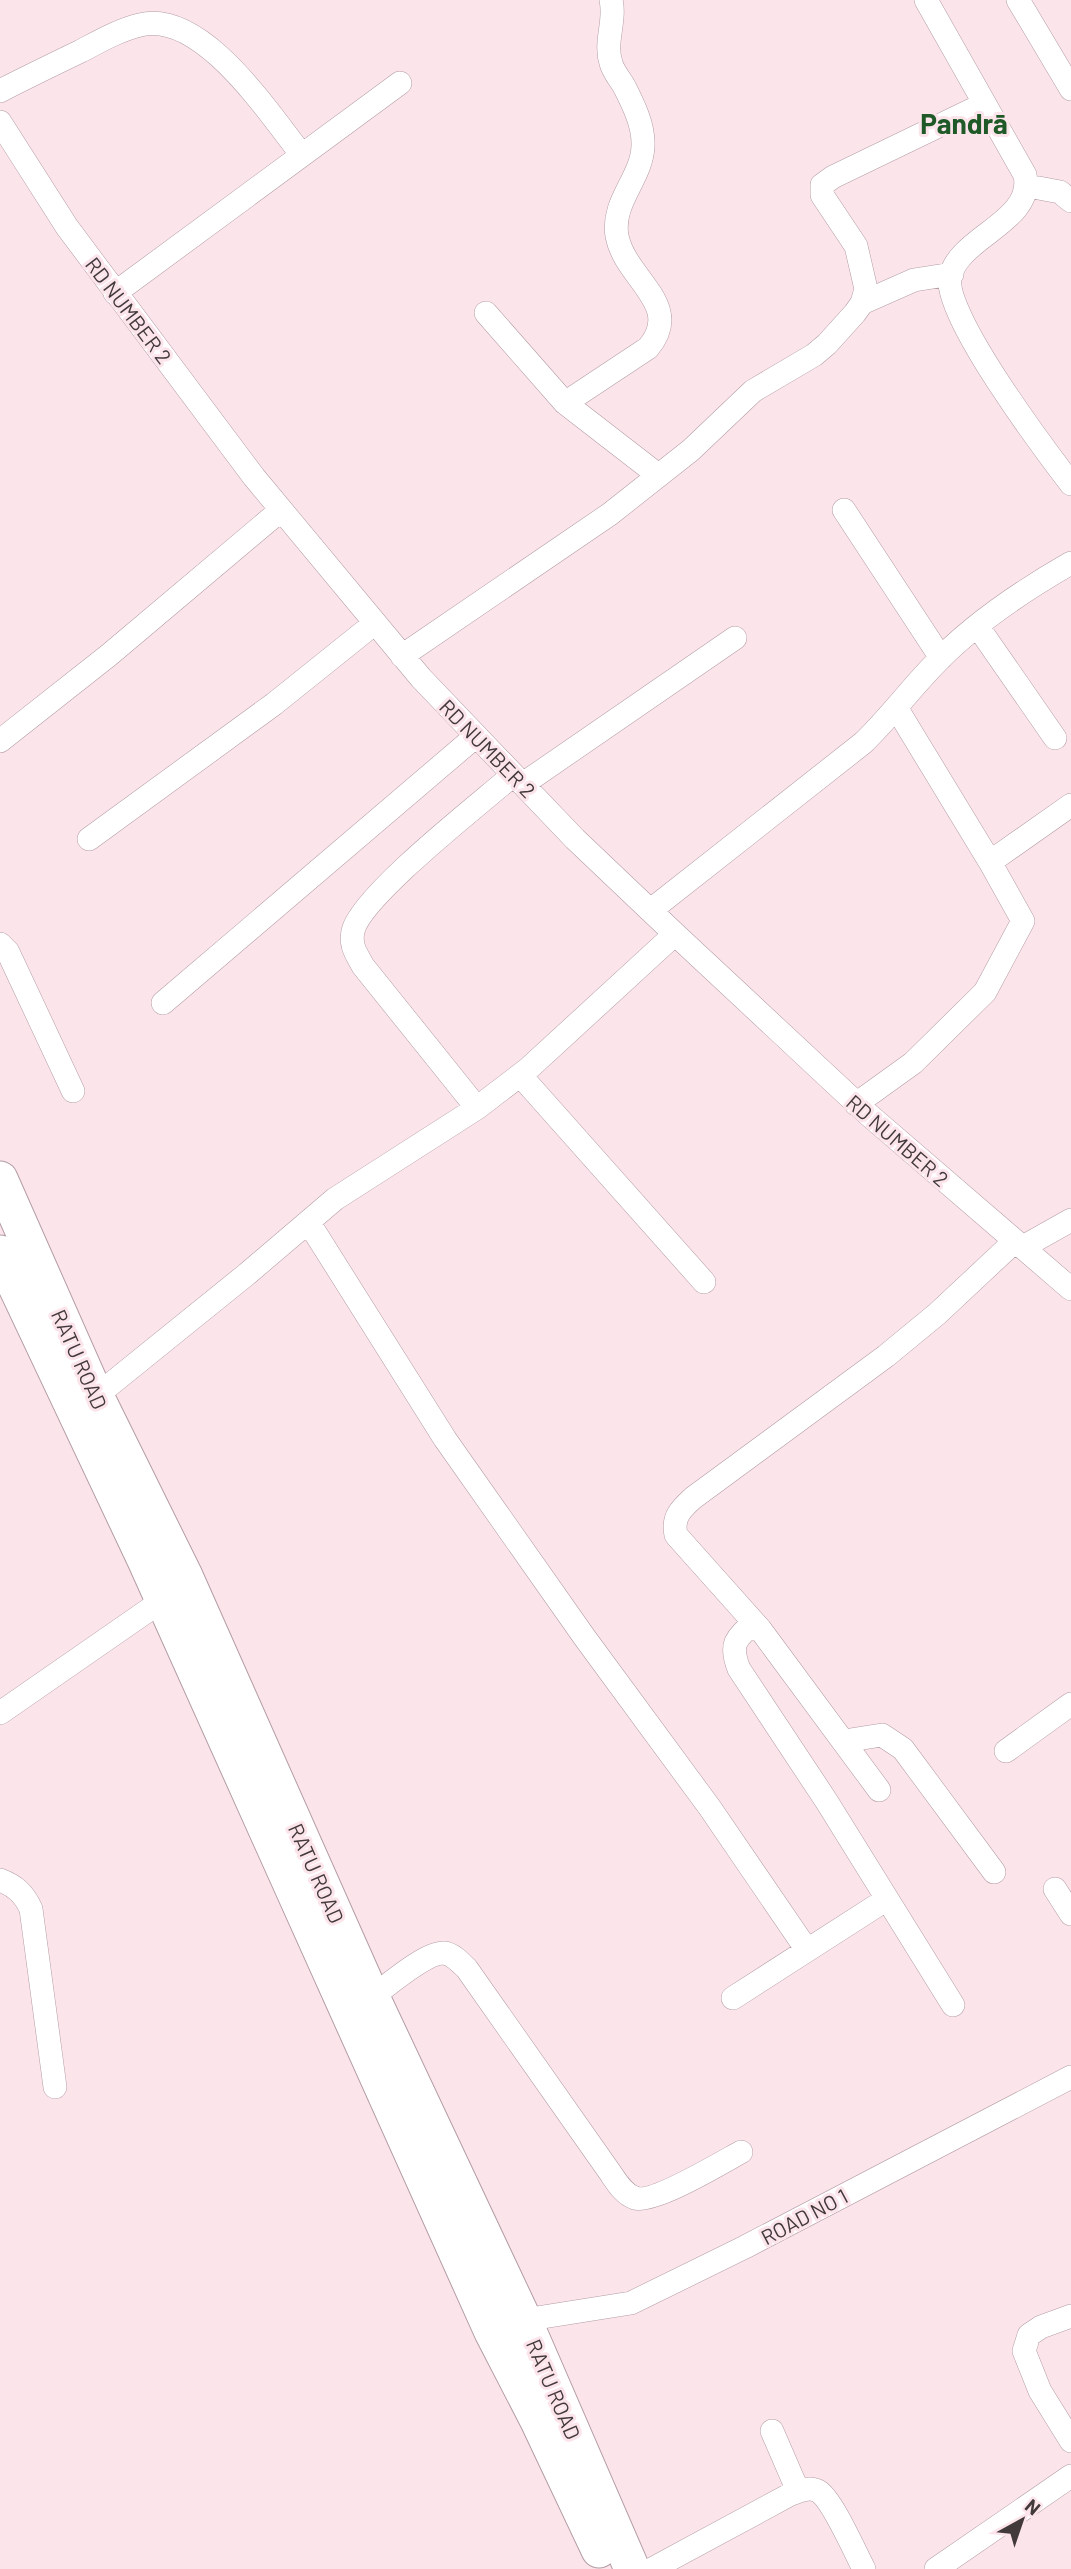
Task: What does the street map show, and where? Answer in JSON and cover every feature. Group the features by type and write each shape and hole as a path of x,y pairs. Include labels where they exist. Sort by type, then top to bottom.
{"main road":[{"name":"RATU ROAD","path":"0,1179 96,1396 185,1576 372,1997 524,2320 632,2569"},
{"name":"RATU ROAD","path":"0,1253 163,1600 492,2332 538,2421 607,2569"}],"street":[{"path":"565,403 643,353 657,338 662,324 659,311 625,257 617,238 619,208 642,158 643,144 642,125 611,66 607,50 613,8 611,0"},
{"path":"1018,0 1071,89"},
{"path":"932,3 984,104 1026,175 1028,186 1024,198 1014,210 965,254 952,274 951,293 962,320 996,378 1071,484"},
{"path":"0,91 108,37 141,24 160,24 184,32 209,47 228,63 302,155"},
{"path":"116,293 400,83"},
{"path":"402,656 610,514 691,450 753,391 814,355 827,344 862,303 866,289 856,246 822,195 822,186 833,177 984,104"},
{"name":"RD NUMBER 2","path":"0,122 66,227 281,510 402,656 575,839 856,1104 1071,1289"},
{"path":"1028,186 1060,192 1071,201"},
{"path":"862,303 914,280 952,274"},
{"path":"486,313 565,403 658,475"},
{"path":"0,741 109,655 281,510"},
{"path":"844,510 941,658"},
{"path":"651,910 863,743 941,658 978,627 1026,588 1071,563"},
{"path":"89,839 274,704 375,623"},
{"path":"978,627 1055,738"},
{"path":"477,1108 363,966 351,945 354,928 385,886 518,780 735,638"},
{"path":"856,1104 913,1063 985,992 1023,921 897,709"},
{"path":"163,1003 476,736"},
{"path":"990,862 1071,805"},
{"path":"96,1396 335,1199 477,1108 520,1075 581,1023 676,934"},
{"path":"0,944 8,953 73,1091"},
{"path":"520,1075 704,1282"},
{"path":"879,1790 754,1623 676,1535 674,1524 678,1512 886,1356 1019,1244 1071,1220"},
{"path":"309,1223 445,1439 584,1638 710,1808 807,1950"},
{"path":"0,1713 163,1600"},
{"path":"754,1623 737,1637 734,1645 739,1669 827,1802 953,2005"},
{"path":"1006,1751 1071,1704"},
{"path":"844,1741 882,1735 903,1749 994,1872"},
{"path":"0,1880 11,1884 24,1895 32,1909 55,2087"},
{"path":"1055,1889 1071,1914"},
{"path":"733,1998 887,1899"},
{"path":"372,1997 428,1958 443,1953 455,1958 467,1969 608,2171 626,2194 638,2200 655,2197 741,2152"},
{"name":"ROAD NO 1","path":"492,2332 524,2320 631,2302 745,2247 1071,2077"},
{"path":"1071,2316 1041,2327 1029,2335 1024,2351 1040,2391 1071,2441"},
{"path":"772,2431 798,2491"},
{"path":"936,2569 1071,2476"},
{"path":"652,2569 798,2491 809,2488 819,2492 828,2502 864,2569"}],"district":[{"name":"Pandrā","path":"964,123"}]}
